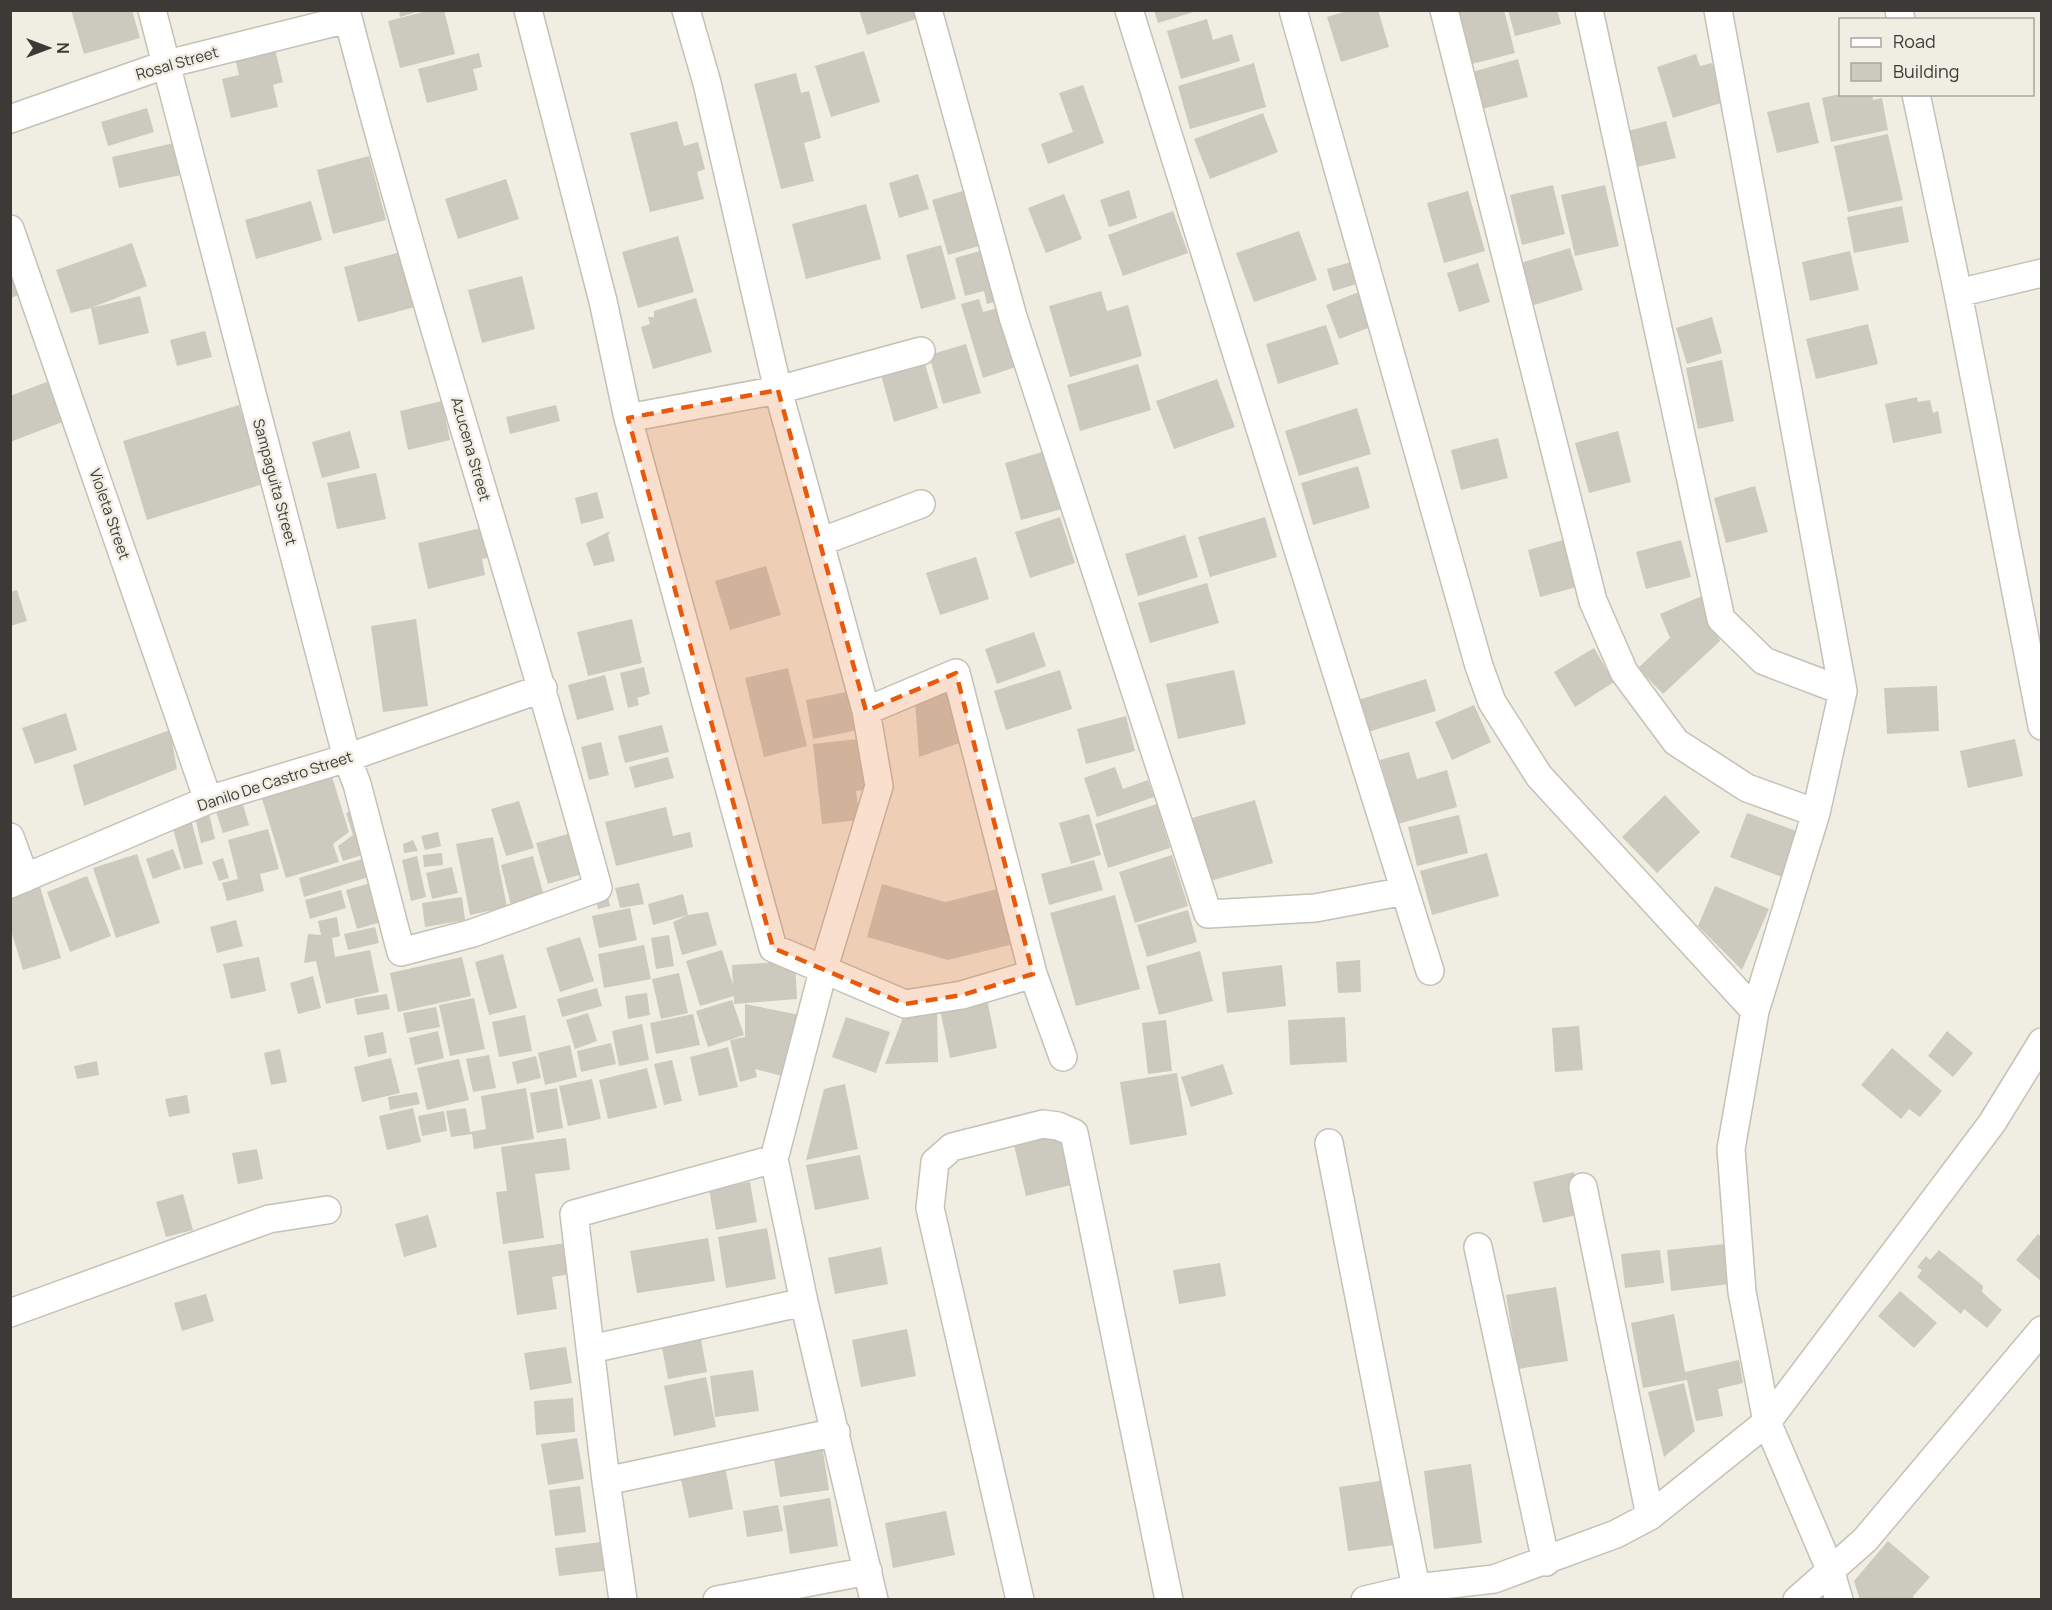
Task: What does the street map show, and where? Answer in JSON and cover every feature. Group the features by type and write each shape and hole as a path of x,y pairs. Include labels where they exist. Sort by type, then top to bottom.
{"street":[{"name":"Sampaguita Street","path":"152,10 347,758 357,784 400,952"},
{"path":"528,10 603,302 628,418 773,948 905,1004 962,995 1033,974"},
{"path":"686,10 718,127 778,390 866,711 879,786 823,971 774,1159 804,1302 874,1599"},
{"path":"928,10 1013,317 1208,914 1315,909 1405,891"},
{"path":"1130,10 1430,971"},
{"path":"1293,10 1492,702 1539,776 1755,1011"},
{"path":"1444,10 1593,601 1624,672 1676,742 1747,788 1815,813"},
{"path":"1589,10 1721,619 1764,661 1843,691"},
{"path":"1718,10 1843,691 1815,813 1755,1011 1731,1149 1742,1292 1767,1422 1830,1569 1839,1599"},
{"name":"Rosal Street","path":"10,119 167,64 347,15"},
{"name":"Azucena Street","path":"347,15 474,461 543,688 598,888 473,933 400,952"},
{"path":"1916,96 1958,293 2042,726"},
{"name":"Violeta Street","path":"10,229 208,800"},
{"path":"1958,293 2042,273"},
{"path":"628,418 778,390 921,351"},
{"path":"820,542 921,504"},
{"path":"866,711 956,673 1033,974 1063,1057"},
{"name":"Danilo De Castro Street","path":"18,881 208,800 347,758 543,688"},
{"path":"10,837 18,881"},
{"path":"1365,1599 1416,1588 1494,1579 1546,1562 1616,1534 1650,1516 1767,1422 1992,1123 2042,1042"},
{"path":"1020,1599 930,1208 935,1162 952,1147 1043,1124 1058,1126 1074,1133 1168,1599"},
{"path":"1329,1143 1416,1588"},
{"path":"622,1599 574,1214 774,1159"},
{"path":"1583,1187 1650,1516"},
{"path":"10,1314 269,1219 327,1210"},
{"path":"1478,1246 1546,1562"},
{"path":"591,1349 804,1302"},
{"path":"1797,1599 1864,1540 2042,1330"},
{"path":"606,1481 836,1432"},
{"path":"717,1599 868,1571"}],"highlighted area":[{"path":"778,390 866,711 956,673 1033,974 962,995 905,1004 773,948 628,418"}],"building":[{"path":"71,10 132,10 140,38 84,54"},
{"path":"399,10 420,10 420,11 400,17"},
{"path":"431,10 444,10 455,54 400,68 388,21"},
{"path":"859,10 920,10 922,17 867,35"},
{"path":"1154,10 1197,10 1197,11 1158,23"},
{"path":"1350,10 1378,10 1389,47 1341,62 1327,17"},
{"path":"1458,10 1504,10 1515,53 1472,64"},
{"path":"1508,10 1557,10 1561,24 1515,36"},
{"path":"1207,19 1213,40 1232,34 1240,61 1181,79 1167,31"},
{"path":"275,49 283,82 273,85 278,107 231,118 222,79 239,75 235,58"},
{"path":"864,51 880,102 831,117 815,66"},
{"path":"479,53 482,67 473,69 478,90 427,103 418,69"},
{"path":"1696,54 1700,66 1712,63 1724,102 1673,118 1657,67"},
{"path":"1518,59 1528,97 1482,109 1472,72"},
{"path":"1254,63 1266,107 1190,129 1178,86"},
{"path":"796,73 801,93 809,91 821,138 804,143 814,181 781,189 754,84"},
{"path":"1083,85 1104,143 1048,164 1041,144 1073,132 1059,93"},
{"path":"1839,94 1872,96 1873,100 1882,98 1888,130 1831,142 1822,98"},
{"path":"1809,102 1819,143 1777,153 1767,112"},
{"path":"147,108 154,132 108,146 101,122"},
{"path":"1263,113 1278,152 1210,179 1194,139"},
{"path":"677,121 684,146 698,142 705,169 697,172 704,199 650,212 630,133"},
{"path":"1666,121 1676,158 1637,167 1628,131"},
{"path":"1888,134 1903,200 1848,212 1834,146"},
{"path":"174,143 181,175 119,188 112,157"},
{"path":"369,156 386,220 333,234 317,170"},
{"path":"918,174 929,209 899,218 889,183"},
{"path":"506,179 519,219 458,239 445,199"},
{"path":"1553,185 1565,234 1522,245 1510,195"},
{"path":"1605,185 1619,246 1575,256 1561,195"},
{"path":"970,189 986,244 948,255 932,200"},
{"path":"1129,190 1137,218 1109,227 1100,200"},
{"path":"1468,191 1485,251 1444,263 1427,203"},
{"path":"1064,194 1082,239 1046,253 1028,208"},
{"path":"311,201 322,240 256,259 245,220"},
{"path":"866,204 881,259 806,279 792,224"},
{"path":"1902,206 1909,242 1854,253 1847,217"},
{"path":"1173,211 1188,253 1123,276 1108,235"},
{"path":"1299,231 1317,280 1254,302 1236,253"},
{"path":"678,236 694,292 638,308 622,252"},
{"path":"132,243 147,286 91,308 71,313 56,270"},
{"path":"941,245 956,299 921,309 906,255"},
{"path":"1570,248 1583,290 1534,305 1521,263"},
{"path":"987,249 1001,300 987,304 984,291 965,296 955,258"},
{"path":"1850,251 1859,290 1810,301 1802,262"},
{"path":"401,252 415,307 358,322 344,267"},
{"path":"1358,260 1364,282 1333,291 1327,269"},
{"path":"1478,263 1490,302 1459,312 1447,273"},
{"path":"10,272 19,295 10,298"},
{"path":"522,276 535,329 482,343 468,290"},
{"path":"1364,290 1376,325 1339,339 1326,305"},
{"path":"1101,291 1107,311 1128,305 1142,356 1070,377 1049,306"},
{"path":"140,296 149,333 99,345 91,308"},
{"path":"696,298 712,352 653,369 641,327 650,324 648,317 654,317 654,311"},
{"path":"979,299 983,312 1005,306 1022,365 983,378 961,304"},
{"path":"1712,317 1722,353 1687,364 1676,328"},
{"path":"1868,324 1878,364 1816,379 1806,339"},
{"path":"1326,325 1339,364 1278,384 1266,344"},
{"path":"205,331 212,357 177,366 170,340"},
{"path":"966,344 981,393 943,404 929,355"},
{"path":"923,357 938,408 894,422 880,371"},
{"path":"1722,360 1734,421 1698,429 1686,368"},
{"path":"1138,364 1151,410 1080,431 1067,385"},
{"path":"1217,379 1235,427 1174,449 1156,401"},
{"path":"49,381 65,421 10,442 10,396"},
{"path":"1917,397 1918,402 1930,400 1933,413 1938,411 1942,433 1893,443 1885,404"},
{"path":"442,401 450,440 408,450 400,411"},
{"path":"239,405 263,484 147,520 123,441"},
{"path":"556,405 560,421 510,434 506,417"},
{"path":"1357,408 1371,454 1299,476 1285,431"},
{"path":"350,431 360,468 322,478 312,442"},
{"path":"1618,431 1631,482 1589,493 1575,443"},
{"path":"1498,438 1508,478 1461,490 1451,450"},
{"path":"1049,450 1066,508 1021,520 1005,463"},
{"path":"1358,466 1370,508 1313,525 1301,483"},
{"path":"376,473 386,519 337,529 327,483"},
{"path":"1755,486 1768,532 1726,543 1714,498"},
{"path":"597,492 604,518 581,524 575,498"},
{"path":"1060,517 1075,563 1030,578 1015,532"},
{"path":"1265,517 1277,557 1210,577 1198,537"},
{"path":"485,527 491,557 482,559 485,575 428,589 418,543"},
{"path":"610,531 608,535 615,561 594,566 586,543"},
{"path":"1185,535 1198,577 1138,596 1125,554"},
{"path":"1567,539 1580,586 1540,597 1528,550"},
{"path":"1681,540 1691,577 1646,589 1636,552"},
{"path":"976,557 989,599 940,615 926,573"},
{"path":"766,566 781,615 730,630 715,581"},
{"path":"1207,583 1219,623 1150,643 1138,603"},
{"path":"17,590 27,621 10,626 10,592"},
{"path":"1702,596 1720,641 1663,694 1638,668 1670,638 1660,614"},
{"path":"416,619 428,706 383,712 371,626"},
{"path":"632,619 642,663 588,676 577,632"},
{"path":"1034,632 1046,666 997,684 985,649"},
{"path":"1594,648 1614,682 1575,707 1554,672"},
{"path":"644,667 650,694 637,698 639,705 628,708 620,673"},
{"path":"788,668 807,746 764,757 745,678"},
{"path":"1060,670 1072,709 1006,730 994,691"},
{"path":"1234,670 1246,724 1178,739 1166,684"},
{"path":"605,675 614,710 577,720 568,685"},
{"path":"1426,679 1436,711 1368,732 1358,700"},
{"path":"1937,686 1939,731 1887,734 1884,688"},
{"path":"947,688 965,741 919,757 915,700"},
{"path":"852,691 859,730 813,739 806,700"},
{"path":"1474,705 1491,742 1452,760 1435,722"},
{"path":"66,713 77,750 35,764 22,728"},
{"path":"1126,716 1135,751 1086,764 1077,729"},
{"path":"662,725 669,752 625,763 618,736"},
{"path":"170,730 177,769 84,806 73,765"},
{"path":"866,738 871,789 856,791 860,820 822,824 813,744"},
{"path":"2015,739 2023,776 1968,788 1960,751"},
{"path":"601,742 609,775 589,780 581,747"},
{"path":"1409,752 1417,779 1447,770 1457,807 1398,824 1380,760"},
{"path":"668,757 674,778 635,788 629,767"},
{"path":"1115,767 1123,789 1148,780 1154,797 1097,817 1084,778"},
{"path":"330,770 349,832 333,844 339,862 286,878 260,792"},
{"path":"1665,795 1700,832 1657,873 1622,837"},
{"path":"241,798 249,825 223,833 214,806"},
{"path":"1255,800 1273,863 1210,881 1192,818"},
{"path":"519,801 534,848 506,856 491,809"},
{"path":"1157,804 1170,848 1108,868 1095,824"},
{"path":"371,805 385,848 343,861 338,846 353,835 346,813"},
{"path":"666,807 673,836 690,832 693,847 616,866 605,822"},
{"path":"209,813 215,839 201,843 195,817"},
{"path":"1747,813 1799,832 1782,877 1730,857"},
{"path":"1089,814 1101,855 1071,864 1059,823"},
{"path":"1459,815 1468,853 1417,866 1408,827"},
{"path":"190,816 203,864 184,869 171,821"},
{"path":"268,829 279,869 260,874 264,891 227,901 222,883 238,879 228,840"},
{"path":"578,831 589,872 548,884 536,843"},
{"path":"438,832 441,846 425,850 421,836"},
{"path":"493,837 507,907 470,915 456,844"},
{"path":"413,840 418,851 404,853 403,844"},
{"path":"173,849 181,869 153,879 146,859"},
{"path":"442,853 443,865 424,867 423,855"},
{"path":"1487,853 1499,896 1432,915 1420,871"},
{"path":"137,854 160,923 116,938 93,868"},
{"path":"1172,855 1188,906 1135,923 1119,872"},
{"path":"372,856 378,874 304,897 299,878"},
{"path":"417,856 426,897 411,901 402,860"},
{"path":"533,856 544,896 511,905 501,865"},
{"path":"223,858 229,878 219,881 212,862"},
{"path":"1094,860 1103,890 1049,905 1041,874"},
{"path":"452,867 458,893 432,899 426,873"},
{"path":"87,876 111,936 70,952 47,892"},
{"path":"38,880 61,958 23,970 10,927 10,888"},
{"path":"378,881 388,920 357,929 346,890"},
{"path":"639,883 644,904 620,908 615,888"},
{"path":"882,884 945,902 1009,886 1022,942 948,960 867,937"},
{"path":"1715,886 1769,909 1742,970 1698,926"},
{"path":"341,890 346,908 310,919 305,900"},
{"path":"607,891 610,906 598,909 595,894"},
{"path":"683,894 688,915 653,925 648,904"},
{"path":"1115,895 1140,989 1076,1006 1050,913"},
{"path":"462,897 465,920 425,927 422,903"},
{"path":"630,908 637,940 599,948 592,916"},
{"path":"1188,910 1197,942 1147,957 1137,925"},
{"path":"708,912 717,945 682,955 673,922 688,915"},
{"path":"337,917 340,936 332,938 335,957 370,950 379,992 326,1004 316,961 304,963 308,934 321,935 318,921"},
{"path":"236,920 243,946 217,953 210,927"},
{"path":"375,927 379,943 348,950 344,934"},
{"path":"669,935 674,966 656,969 651,938"},
{"path":"580,937 594,981 560,992 546,948"},
{"path":"644,945 651,979 604,988 598,954"},
{"path":"722,950 733,985 732,965 795,961 797,999 734,1004 734,996 700,1006 686,961"},
{"path":"1200,951 1213,1001 1159,1015 1146,966"},
{"path":"503,954 517,1008 489,1015 475,962"},
{"path":"259,957 266,991 231,999 223,964"},
{"path":"462,957 471,996 398,1012 390,973"},
{"path":"1360,960 1361,992 1338,993 1336,962"},
{"path":"1282,965 1286,1006 1227,1013 1222,972"},
{"path":"679,973 688,1013 661,1019 652,979"},
{"path":"313,976 321,1008 298,1014 290,983"},
{"path":"597,988 602,1006 562,1017 557,999"},
{"path":"647,993 650,1015 628,1019 625,996"},
{"path":"387,994 390,1009 357,1015 354,999"},
{"path":"474,998 485,1049 450,1056 439,1005"},
{"path":"987,999 997,1048 950,1058 940,1009"},
{"path":"732,1000 744,1035 708,1047 696,1011"},
{"path":"745,1004 800,1015 782,1076 755,1069 757,1077 740,1082 730,1040 745,1037"},
{"path":"937,1006 938,1062 885,1064 907,1007"},
{"path":"436,1007 440,1027 407,1033 403,1013"},
{"path":"588,1013 597,1041 575,1049 566,1020"},
{"path":"693,1014 700,1045 656,1054 650,1023"},
{"path":"525,1015 532,1051 499,1057 492,1022"},
{"path":"846,1017 890,1032 876,1073 832,1057"},
{"path":"1345,1017 1347,1062 1290,1065 1288,1020"},
{"path":"1166,1020 1172,1071 1148,1074 1142,1023"},
{"path":"642,1024 649,1060 619,1066 612,1031"},
{"path":"1579,1026 1583,1070 1555,1072 1552,1028"},
{"path":"438,1031 444,1058 415,1065 409,1038"},
{"path":"1947,1031 1973,1053 1953,1077 1928,1056"},
{"path":"383,1032 387,1053 368,1057 364,1036"},
{"path":"611,1043 616,1064 581,1072 577,1051"},
{"path":"570,1045 577,1077 545,1085 538,1053"},
{"path":"728,1047 738,1087 699,1096 690,1057"},
{"path":"1892,1048 1942,1091 1920,1117 1909,1109 1901,1119 1861,1085"},
{"path":"280,1049 287,1082 271,1085 264,1053"},
{"path":"489,1055 496,1088 473,1092 466,1059"},
{"path":"536,1056 541,1078 517,1084 512,1062"},
{"path":"391,1058 400,1093 362,1102 354,1067"},
{"path":"459,1059 469,1100 427,1110 417,1068"},
{"path":"672,1060 682,1101 664,1105 654,1064"},
{"path":"97,1061 99,1075 77,1079 74,1066"},
{"path":"1223,1064 1233,1094 1191,1107 1181,1077"},
{"path":"647,1068 657,1108 608,1119 599,1080"},
{"path":"1177,1073 1187,1135 1130,1145 1120,1082"},
{"path":"592,1079 601,1119 568,1126 559,1086"},
{"path":"845,1084 858,1149 806,1160 824,1089"},
{"path":"526,1088 534,1139 474,1149 472,1134 451,1137 446,1111 466,1108 470,1132 486,1129 481,1096"},
{"path":"557,1088 563,1128 537,1133 530,1093"},
{"path":"417,1092 420,1104 390,1110 388,1097"},
{"path":"187,1095 190,1113 169,1117 165,1099"},
{"path":"413,1108 421,1142 387,1150 379,1116"},
{"path":"444,1111 447,1131 422,1136 418,1116"},
{"path":"1062,1129 1075,1184 1026,1196 1013,1141"},
{"path":"566,1138 570,1170 535,1174 544,1238 503,1244 496,1192 507,1191 501,1147"},
{"path":"257,1149 263,1179 238,1184 232,1153"},
{"path":"860,1155 869,1199 815,1210 806,1165"},
{"path":"1574,1172 1584,1213 1543,1223 1533,1182"},
{"path":"750,1182 757,1222 716,1230 709,1189"},
{"path":"183,1194 193,1230 166,1237 156,1202"},
{"path":"428,1215 437,1247 404,1257 395,1224"},
{"path":"767,1228 776,1279 726,1288 718,1237"},
{"path":"2038,1234 2042,1237 2042,1282 2016,1260"},
{"path":"708,1238 715,1281 637,1293 630,1251"},
{"path":"567,1243 571,1274 552,1277 557,1309 517,1315 508,1251"},
{"path":"1726,1244 1730,1284 1671,1291 1667,1250"},
{"path":"881,1247 888,1284 835,1294 828,1258"},
{"path":"1660,1250 1664,1283 1625,1288 1621,1254"},
{"path":"1939,1250 1983,1286 1982,1292 2002,1310 1987,1328 1964,1309 1961,1314 1917,1277 1922,1270 1917,1267 1926,1256 1930,1260"},
{"path":"1220,1263 1226,1296 1179,1304 1173,1270"},
{"path":"1556,1287 1568,1361 1518,1369 1506,1295"},
{"path":"1900,1291 1937,1323 1914,1348 1878,1316"},
{"path":"206,1294 214,1321 182,1331 174,1303"},
{"path":"1674,1314 1685,1372 1739,1360 1743,1383 1718,1389 1723,1416 1696,1421 1687,1380 1643,1388 1631,1323"},
{"path":"699,1329 707,1372 668,1379 660,1337"},
{"path":"907,1329 916,1376 861,1387 852,1340"},
{"path":"566,1347 572,1383 530,1390 524,1353"},
{"path":"753,1370 759,1411 715,1417 710,1376"},
{"path":"706,1377 716,1427 674,1436 664,1386"},
{"path":"1684,1383 1695,1431 1664,1457 1648,1392"},
{"path":"573,1398 575,1432 536,1435 534,1401"},
{"path":"577,1438 584,1479 548,1485 541,1444"},
{"path":"822,1445 829,1490 780,1497 773,1453"},
{"path":"1471,1464 1482,1543 1434,1549 1424,1471"},
{"path":"725,1466 733,1509 689,1518 680,1474"},
{"path":"1386,1480 1395,1545 1348,1551 1339,1487"},
{"path":"580,1486 586,1532 555,1536 549,1490"},
{"path":"830,1498 838,1546 790,1554 783,1506"},
{"path":"778,1505 783,1531 747,1537 743,1511"},
{"path":"946,1511 955,1555 893,1568 885,1523"},
{"path":"609,1541 612,1570 559,1576 555,1548"},
{"path":"1888,1541 1930,1577 1913,1596 1914,1600 1860,1600 1854,1581"}]}
